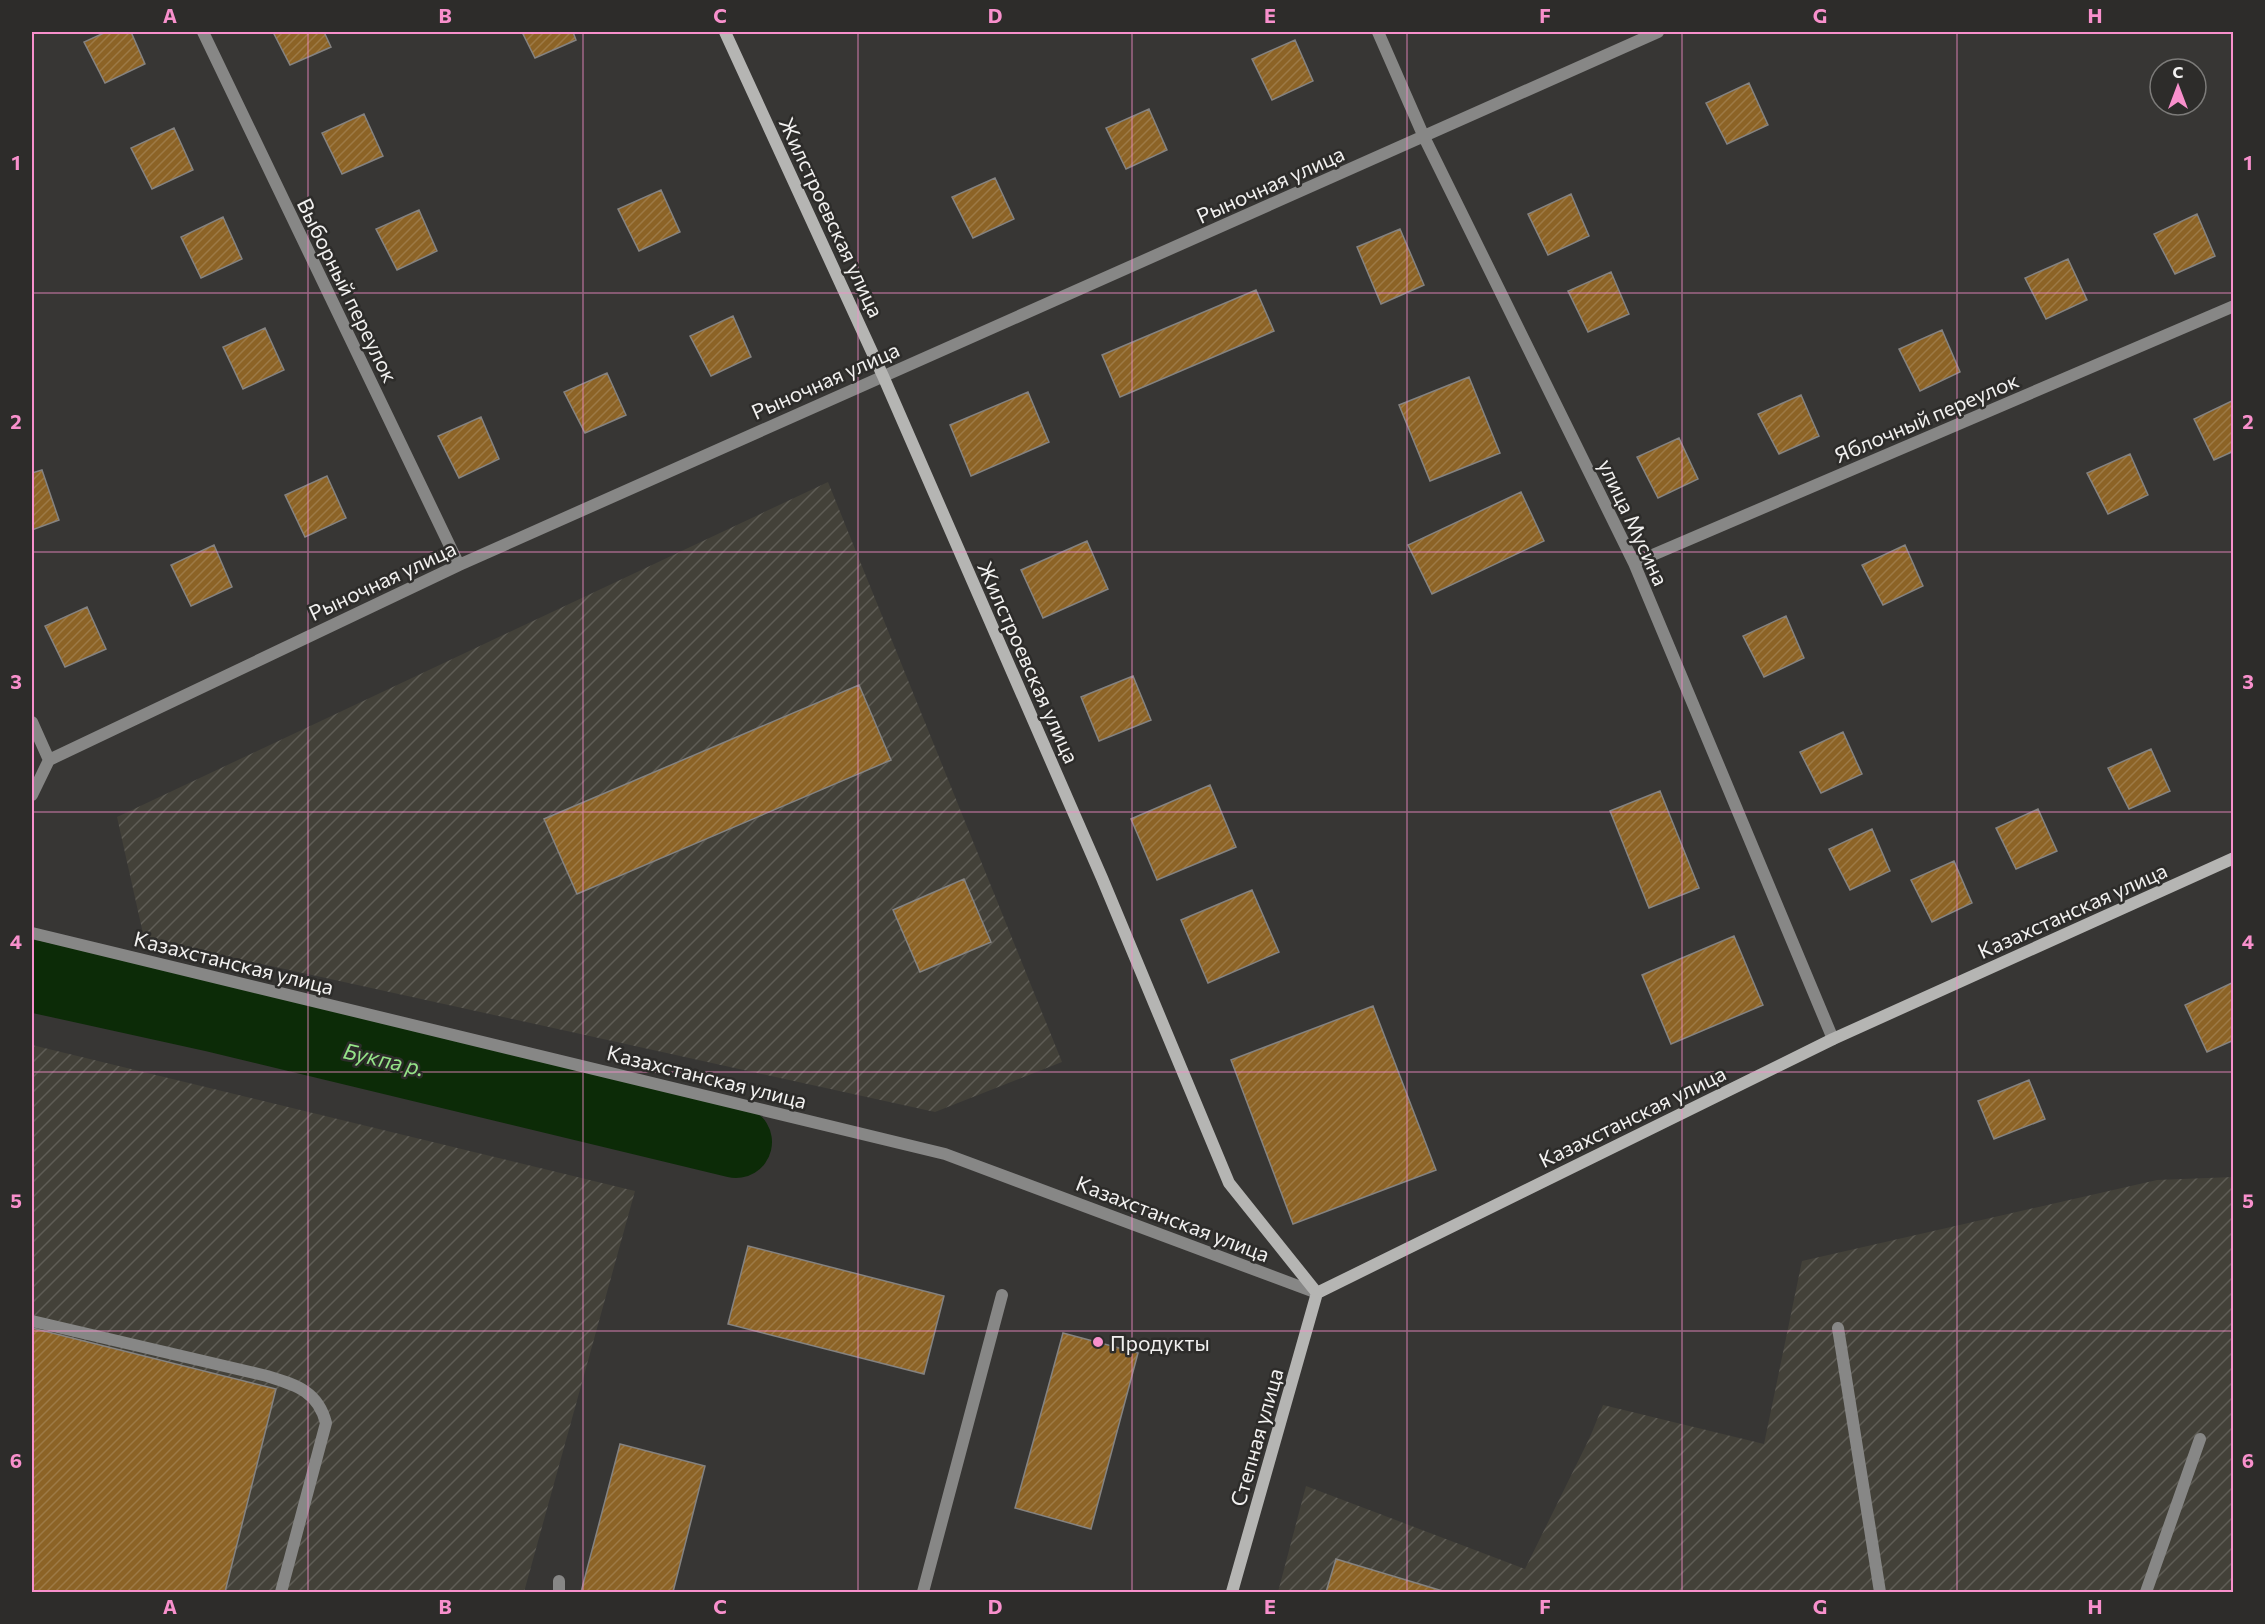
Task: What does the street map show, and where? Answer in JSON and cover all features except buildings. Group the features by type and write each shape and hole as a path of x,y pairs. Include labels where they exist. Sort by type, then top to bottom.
{"street":[{"name":"Выборный переулок","path":"203,32 459,564"},
{"name":"Жилстроевская улица","path":"725,32 883,376 1102,878 1229,1183 1317,1293"},
{"name":"улица Мусина","path":"1378,32 1424,137 1634,563 1833,1039"},
{"name":"Рыночная улица","path":"49,760 459,564 1658,32"},
{"name":"Яблочный переулок","path":"1634,563 2234,306"},
{"path":"32,722 49,760 32,795"},
{"name":"Казахстанская улица","path":"32,933 945,1154 1317,1293 1833,1039 2234,858"},
{"name":"Степная улица","path":"1232,1593 1317,1293"},
{"path":"923,1593 1002,1295"},
{"path":"32,1322 267,1376 303,1388 323,1410 326,1423 281,1593"},
{"path":"1838,1328 1880,1593"},
{"path":"2146,1593 2200,1439"}],"shaded area":[{"path":"828,482 1062,1062 935,1112 144,938 117,817"},
{"path":"32,1045 635,1191 524,1592 32,1592"},
{"path":"2233,1177 2233,1592 1278,1592 1306,1486 1525,1569 1590,1437 1603,1405 1764,1444 1802,1261 2157,1180"}],"waterway":[{"name":"Букпа р.","path":"32,976 214,1016 736,1142"}],"place":[{"name":"Продукты","path":"1098,1342"}]}
